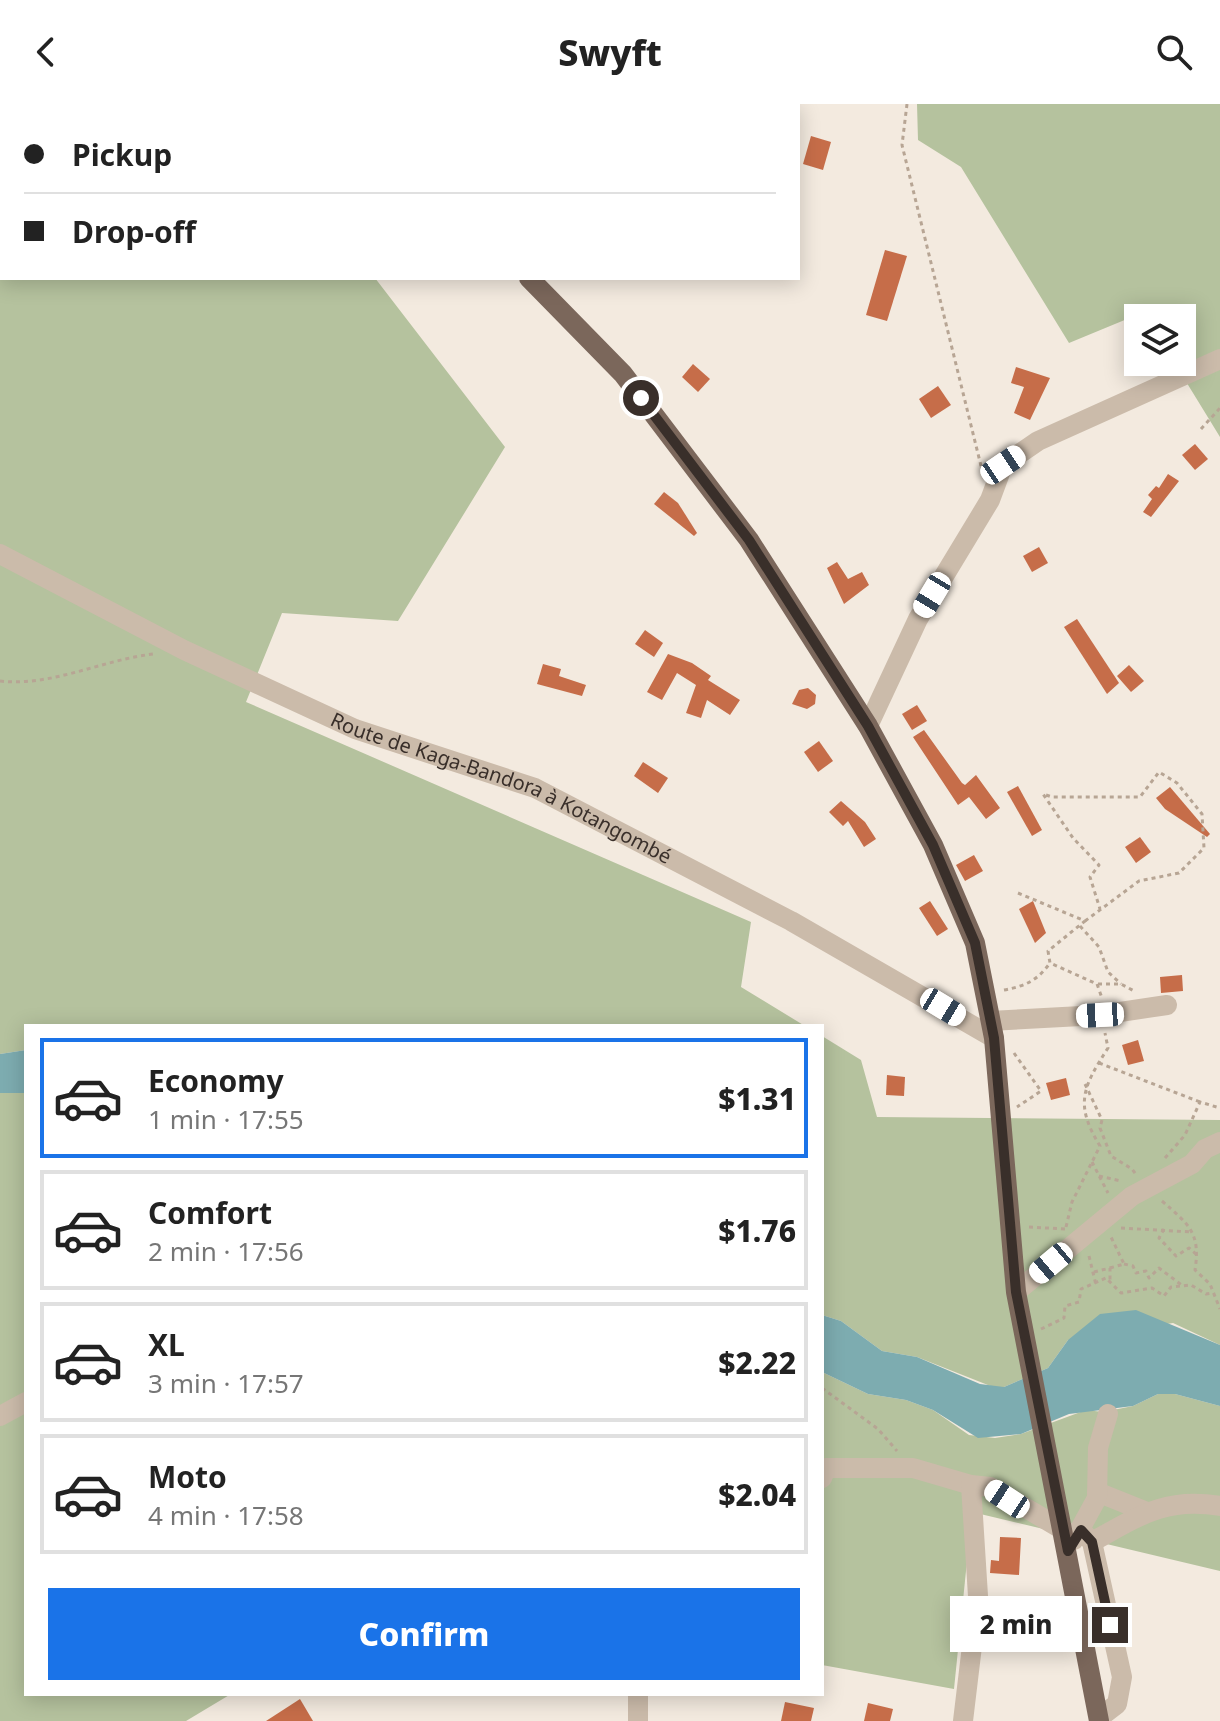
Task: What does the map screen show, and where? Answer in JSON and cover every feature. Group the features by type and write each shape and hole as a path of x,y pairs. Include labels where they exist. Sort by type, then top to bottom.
{"main road":[{"path":"531,280 623,374 749,540 868,726 933,845 975,943 992,1029 1016,1292 1046,1438 1077,1538 1099,1720"}],"street":[{"path":"868,726 918,619 990,500 1003,465 1038,441 1220,359"},
{"name":"Route de Kaga-Bandora à Kotangombé","path":"0,554 184,650 355,729 535,788 992,1029"},
{"path":"992,1029 1161,1006"},
{"path":"1016,1292 1099,1229 1132,1196 1156,1185 1220,1142"},
{"path":"0,1416 24,1403"},
{"path":"1099,1720 1117,1704 1122,1677 1077,1538 1097,1492 1098,1448 1108,1414"},
{"path":"824,1473 826,1468 913,1468 971,1485 990,1487 1077,1538"},
{"path":"963,1721 978,1596 971,1485"},
{"path":"1097,1492 1147,1512"},
{"path":"1077,1538 1147,1512 1189,1501 1220,1506"},
{"path":"638,1696 638,1721"}],"path":[{"path":"907,104 902,145 982,470"},
{"path":"1201,429 1220,408"},
{"path":"0,681 43,680 114,659 156,653"},
{"path":"986,992 1023,986 1040,977 1050,963 1048,951 1100,909 1139,881 1179,873 1204,848 1202,814 1177,783 1159,772 1140,797 1052,797 1043,794 1073,838 1099,865 1090,877 1100,909"},
{"path":"1018,893 1085,921"},
{"path":"1079,926 1099,947 1108,972 1121,984 1161,1006"},
{"path":"1050,963 1097,984 1121,984"},
{"path":"1065,1229 1072,1202 1100,1146 1088,1127 1083,1100 1085,1084 1108,1048 1100,1015 1102,997 1097,984"},
{"path":"992,1029 1020,1058 1041,1091 1001,1119"},
{"path":"1098,1063 1124,1076 1220,1108"},
{"path":"1156,1185 1167,1154 1185,1135 1200,1102"},
{"path":"1010,1225 1065,1229 1129,1226 1152,1231 1165,1228 1195,1232"},
{"path":"1165,1228 1159,1238 1163,1246 1169,1246 1176,1256 1189,1248 1197,1255"},
{"path":"1099,1229 1124,1264"},
{"path":"1096,1285 1087,1259 1099,1229"},
{"path":"1094,1272 1124,1264 1133,1266 1136,1273 1146,1271 1149,1278 1159,1268 1183,1286 1213,1295 1220,1309"},
{"path":"1110,1268 1110,1282"},
{"path":"1025,1336 1064,1318 1065,1306 1079,1302 1081,1289 1106,1278 1121,1293 1152,1288 1164,1296 1171,1287 1183,1286"},
{"path":"824,1389 878,1429 913,1468"}],"green space":[{"path":"917,104 1220,104 1220,437 1183,376 1196,376 1196,304 1124,304 1124,320 1069,343 961,167 918,140"},
{"path":"0,280 377,280 505,447 398,621 282,613 246,702 751,922 741,987 802,1024 24,1024 24,1050 0,1054"},
{"path":"824,1037 861,1060 877,1117 1220,1120 1220,1345 1173,1323 1068,1340 1048,1368 1004,1387 993,1387 917,1357 882,1351 841,1321 824,1316"},
{"path":"0,1093 24,1093 24,1696 228,1696 186,1721 0,1721"},
{"path":"824,1373 868,1394 906,1400 933,1410 969,1435 995,1438 1021,1434 1086,1410 1103,1412 1133,1406 1158,1394 1175,1394 1220,1406 1220,1571 972,1512 954,1689 824,1665"}],"water":[{"path":"24,1050 24,1093 0,1093 0,1054"},
{"path":"1136,1310 1220,1345 1220,1406 1175,1394 1158,1394 1133,1406 1069,1414 1021,1434 978,1438 933,1410 906,1400 868,1394 824,1373 824,1316 841,1321 882,1351 917,1357 980,1384 1004,1387 1048,1368 1068,1340 1100,1314"}],"building":[{"path":"811,136 831,142 823,170 803,164"},
{"path":"885,250 907,256 887,321 866,315"},
{"path":"693,364 710,379 698,392 682,377"},
{"path":"1016,367 1050,378 1030,420 1014,413 1024,387 1011,383"},
{"path":"938,386 951,405 931,418 919,399"},
{"path":"1195,444 1208,459 1195,470 1182,455"},
{"path":"1168,474 1179,481 1151,517 1143,512 1152,499 1148,495 1156,486 1159,488"},
{"path":"664,492 678,503 697,533 694,536 654,504"},
{"path":"1039,547 1048,563 1032,572 1023,556"},
{"path":"837,562 848,579 862,572 869,585 844,604 827,568"},
{"path":"1077,619 1119,683 1107,694 1064,627"},
{"path":"645,630 663,643 654,657 635,644"},
{"path":"668,654 692,663 711,676 708,680 740,700 730,715 707,700 701,718 686,713 696,685 677,673 662,700 647,692"},
{"path":"543,664 561,669 559,676 586,685 582,696 537,684"},
{"path":"1129,665 1144,681 1131,692 1117,676"},
{"path":"808,688 816,695 815,704 807,709 792,704 799,690"},
{"path":"917,705 927,721 912,730 902,714"},
{"path":"924,730 962,783 965,785 976,775 1000,808 986,819 969,797 958,805 913,737"},
{"path":"819,741 833,761 818,772 804,752"},
{"path":"643,762 668,778 658,793 634,776"},
{"path":"1018,786 1042,830 1032,836 1007,792"},
{"path":"1170,787 1210,834 1207,837 1165,809 1156,798"},
{"path":"841,801 865,822 876,839 864,847 848,821 843,826 829,812"},
{"path":"1140,837 1151,852 1136,863 1125,847"},
{"path":"974,855 983,871 965,881 956,865"},
{"path":"930,901 948,929 937,936 919,908"},
{"path":"1033,901 1046,933 1035,943 1019,909"},
{"path":"1182,975 1183,991 1161,993 1160,977"},
{"path":"1138,1040 1144,1061 1128,1065 1122,1045"},
{"path":"887,1075 905,1077 904,1096 886,1095"},
{"path":"1066,1078 1070,1095 1051,1100 1046,1083"},
{"path":"1000,1537 1021,1538 1019,1575 990,1573 991,1560 999,1561"},
{"path":"300,1699 313,1721 266,1721"},
{"path":"785,1702 814,1708 811,1721 781,1721"},
{"path":"868,1703 893,1709 890,1721 864,1721"}],"route":[{"path":"641,398 749,540 868,726 933,845 975,943 994,1038 1016,1292 1068,1551 1081,1530 1092,1542 1110,1625"}]}
